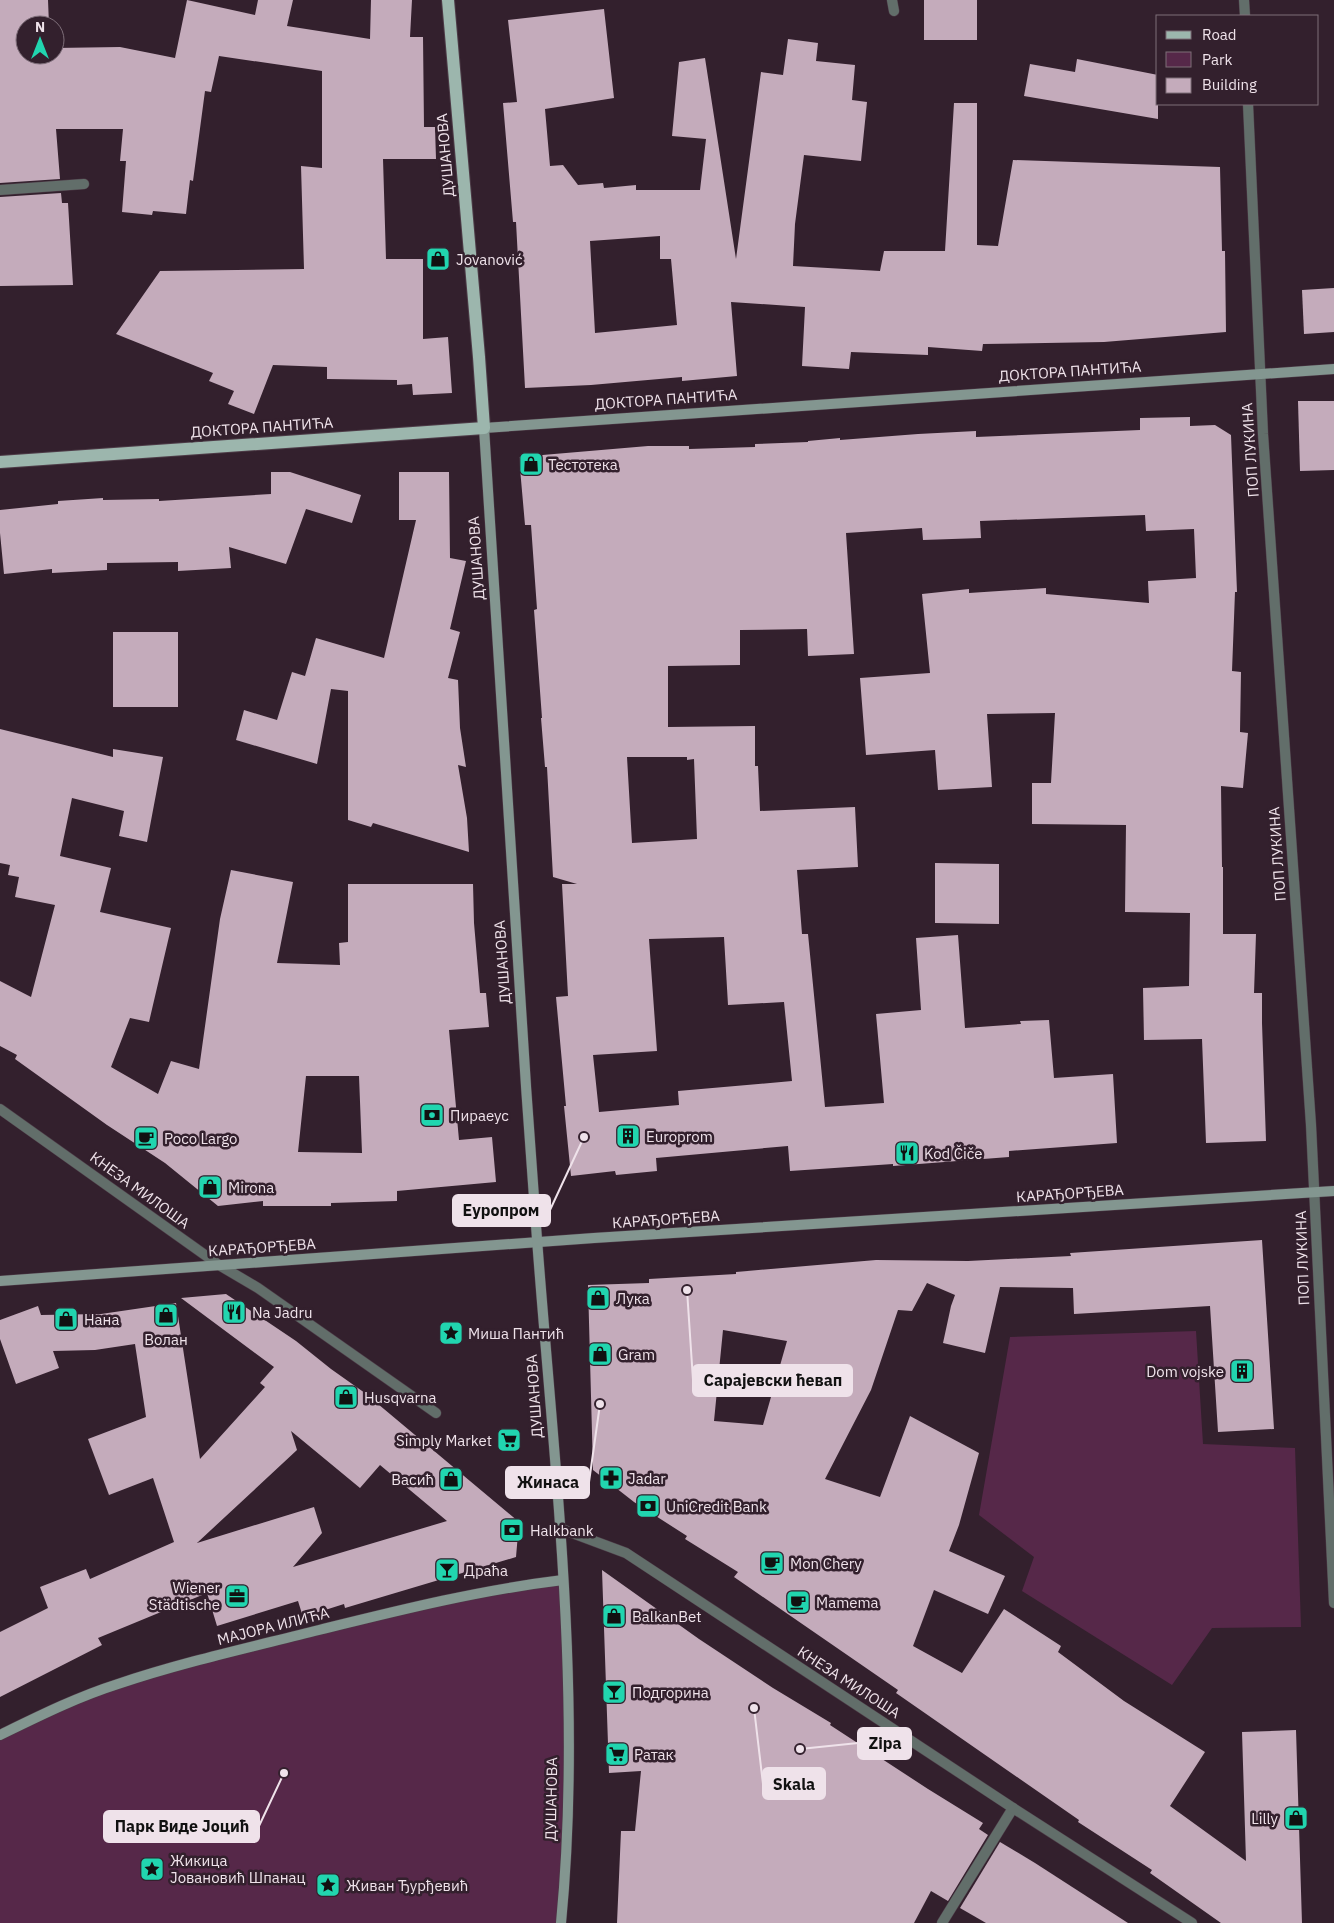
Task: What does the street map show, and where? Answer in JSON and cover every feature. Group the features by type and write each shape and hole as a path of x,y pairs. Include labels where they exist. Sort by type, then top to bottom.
{"main road":[{"name":"ДУШАНОВА","path":"448,0 484,428"},
{"name":"ДОКТОРА ПАНТИЋА","path":"0,462 484,428"}],"street":[{"path":"1244,0 1245,15"},
{"name":"ПОП ЛУКИНА","path":"1248,105 1260,374 1311,1125 1332,1509 1334,1603"},
{"path":"0,190 84,184"},
{"name":"ДОКТОРА ПАНТИЋА","path":"484,428 1334,369"},
{"name":"ДУШАНОВА","path":"484,428 537,1243 568,1655 568,1810 561,1923"},
{"name":"КНЕЗА МИЛОША","path":"0,1109 219,1265 258,1288 436,1413"},
{"name":"КАРАЂОРЂЕВА","path":"0,1281 537,1243 1334,1191"},
{"name":"КНЕЗА МИЛОША","path":"559,1528 626,1553 1013,1808 1192,1923"},
{"name":"МАЈОРА ИЛИЋА","path":"0,1735 60,1706 117,1684 174,1666 463,1596 563,1580"},
{"path":"942,1923 1013,1808"}],"green space":[{"path":"1196,1331 1203,1444 1295,1448 1301,1627 1212,1628 1172,1685 1022,1591 1034,1557 979,1515 1010,1337"},
{"path":"563,1580 567,1638 561,1923 0,1923 0,1735 117,1684 391,1613"}],"building":[{"path":"0,0 48,0 49,15 15,15 15,65 65,65 65,48 120,47 175,58 187,0 255,15 258,0 293,0 287,26 370,39 371,0 412,0 410,37 423,37 424,127 435,127 436,159 383,159 386,259 423,259 423,339 448,337 452,393 413,395 412,384 397,385 397,380 327,379 327,367 273,365 254,414 228,404 234,391 209,381 213,373 116,334 160,271 304,269 301,166 322,168 322,71 219,56 211,92 205,91 193,181 190,180 186,214 153,211 152,215 122,212 126,161 120,161 123,129 56,129 60,179 0,183"},
{"path":"924,0 977,0 977,40 924,40"},
{"path":"604,9 614,98 545,109 550,166 563,165 578,185 603,183 604,188 636,185 636,190 700,190 706,139 672,136 679,62 705,58 736,259 761,72 783,75 788,39 818,43 816,61 855,65 852,100 867,102 861,161 804,155 795,224 793,266 880,271 884,251 945,251 954,103 977,103 977,245 998,246 1013,160 1220,167 1222,251 1225,251 1226,332 1104,342 983,344 982,351 928,347 928,355 851,352 849,369 802,366 805,307 731,302 737,376 682,381 682,377 591,385 525,388 516,222 513,222 503,103 517,102 508,20","holes":["660,236 660,259 671,259 677,325 595,333 590,241"]},
{"path":"1077,59 1156,75 1158,119 1024,96 1030,64 1075,72"},
{"path":"61,193 62,203 68,203 73,285 0,286 0,197"},
{"path":"1334,288 1334,332 1304,334 1302,290"},
{"path":"1298,401 1334,401 1334,470 1300,471"},
{"path":"1190,417 1190,426 1215,425 1231,435 1237,592 1235,592 1232,671 1241,672 1240,732 1248,733 1243,788 1221,786 1223,934 1256,934 1254,993 1262,993 1266,1141 1206,1143 1202,1039 1144,1040 1143,988 1189,986 1190,913 1125,912 1126,825 1032,824 1032,783 1051,783 1055,713 987,714 992,787 938,790 935,750 866,755 860,678 930,673 922,594 969,589 969,593 1046,588 1046,594 1149,603 1148,581 1196,578 1194,529 1146,531 1145,515 980,521 981,538 923,540 922,528 846,533 854,654 808,656 807,629 740,630 740,665 668,666 668,727 755,726 755,766 758,766 760,811 855,807 858,867 797,870 802,934 808,934 825,1107 884,1103 876,1014 921,1010 916,938 958,935 965,1028 1021,1024 1020,1021 1049,1020 1054,1078 1113,1074 1117,1143 1009,1151 1009,1157 893,1166 893,1164 790,1171 788,1146 656,1158 657,1171 616,1175 615,1171 571,1176 556,997 568,996 562,884 577,884 553,877 547,767 545,767 534,610 537,609 531,525 525,525 519,457 648,446 689,446 689,449 755,447 755,444 976,431 976,437 1140,430 1140,418","holes":["627,757 687,757 687,760 694,759 697,839 632,843","724,937 728,1005 784,1002 792,1081 678,1091 679,1105 599,1112 593,1055 657,1051 649,939"]},
{"path":"271,472 290,472 361,495 352,523 306,509 286,564 229,547 231,568 178,571 178,562 107,563 107,570 52,573 52,569 4,574 0,510 58,504 58,501 103,498 103,500 159,499 159,501 271,494"},
{"path":"399,472 449,472 450,558 466,561 450,629 460,632 448,678 458,680 460,728 466,767 458,765 467,818 469,852 373,823 371,827 348,820 348,691 331,689 317,764 236,740 244,710 277,720 292,672 305,676 316,638 384,658 416,520 399,520"},
{"path":"113,632 178,632 178,707 113,707"},
{"path":"0,729 113,757 113,749 163,757 147,842 119,836 124,811 72,798 60,856 111,868 100,912 171,928 149,1022 130,1018 111,1067 158,1094 171,1061 199,1069 220,919 231,870 293,882 277,963 340,965 339,943 348,942 348,884 473,884 474,923 480,993 486,993 489,1027 449,1030 459,1140 492,1137 496,1182 397,1191 397,1201 331,1203 331,1206 263,1206 263,1201 218,1206 165,1163 107,1125 15,1059 17,1055 0,1046 0,981 31,997 55,905 15,897 19,877 8,875 10,865 0,863","holes":["306,1076 359,1076 362,1153 298,1152"]},
{"path":"935,863 999,864 999,924 935,923"},
{"path":"1262,1240 1274,1429 1218,1432 1210,1306 1074,1314 1073,1288 1000,1287 985,1353 943,1343 955,1295 927,1283 912,1311 898,1310 871,1390 825,1479 880,1497 910,1416 979,1453 959,1525 949,1551 1005,1576 988,1614 934,1590 913,1646 962,1673 1004,1609 1061,1646 1058,1652 1124,1701 1205,1752 1170,1806 1246,1861 1242,1732 1296,1730 1302,1923 1221,1923 1150,1873 1152,1870 1078,1822 1079,1820 896,1693 898,1690 734,1577 738,1572 685,1539 687,1536 634,1502 593,1470 588,1285 649,1283 649,1279 736,1274 736,1272 876,1260 968,1261 1071,1256 1070,1253","holes":["723,1330 787,1341 763,1425 714,1421"]},
{"path":"226,1294 296,1341 379,1403 519,1522 516,1557 345,1608 344,1604 303,1617 298,1601 217,1626 207,1593 98,1638 102,1645 0,1697 0,1632 48,1608 40,1587 86,1569 90,1579 174,1542 153,1478 109,1495 88,1439 146,1417 135,1344 95,1350 53,1351 59,1368 16,1384 0,1339 0,1320 38,1306 41,1315 101,1314 176,1303 200,1459 265,1387 260,1383 274,1367 181,1298","holes":["291,1431 360,1488 380,1465 447,1521 293,1567 322,1533 314,1507 197,1543 297,1450"]},
{"path":"602,1570 699,1639 983,1823 979,1829 988,1835 948,1901 931,1891 914,1923 617,1923 621,1831 635,1831 641,1771 609,1773"},
{"path":"1000,1842 1128,1923 986,1923 960,1908"}],"place":[{"name":"Jovanović","path":"438,259"},
{"name":"Тестотека","path":"531,464"},
{"name":"Пираеус","path":"432,1115"},
{"name":"Europrom","path":"628,1136"},
{"name":"Еуропром","path":"584,1137"},
{"name":"Poco Largo","path":"146,1138"},
{"name":"Kod Čiče","path":"907,1153"},
{"name":"Mirona","path":"210,1187"},
{"name":"Сарајевски ћевап","path":"687,1290"},
{"name":"Лука","path":"598,1298"},
{"name":"Na Jadru","path":"234,1312"},
{"name":"Волан","path":"166,1315"},
{"name":"Нана","path":"66,1319"},
{"name":"Миша Пантић","path":"451,1333"},
{"name":"Gram","path":"600,1354"},
{"name":"Dom vojske","path":"1242,1371"},
{"name":"Husqvarna","path":"346,1397"},
{"name":"Жинаса","path":"600,1404"},
{"name":"Simply Market","path":"509,1440"},
{"name":"Jadar","path":"611,1478"},
{"name":"Васић","path":"451,1479"},
{"name":"UniCredit Bank","path":"648,1506"},
{"name":"Halkbank","path":"512,1530"},
{"name":"Mon Chery","path":"772,1563"},
{"name":"Драћа","path":"447,1570"},
{"name":"Wiener Städtische","path":"237,1596"},
{"name":"Mamema","path":"798,1602"},
{"name":"BalkanBet","path":"614,1616"},
{"name":"Подгорина","path":"614,1692"},
{"name":"Skala","path":"754,1708"},
{"name":"Zipa","path":"800,1749"},
{"name":"Ратак","path":"617,1754"},
{"name":"Парк Виде Јоцић","path":"284,1773"},
{"name":"Lilly","path":"1296,1818"},
{"name":"Жикица Јовановић Шпанац","path":"152,1869"},
{"name":"Живан Ђурђевић","path":"328,1885"}]}
